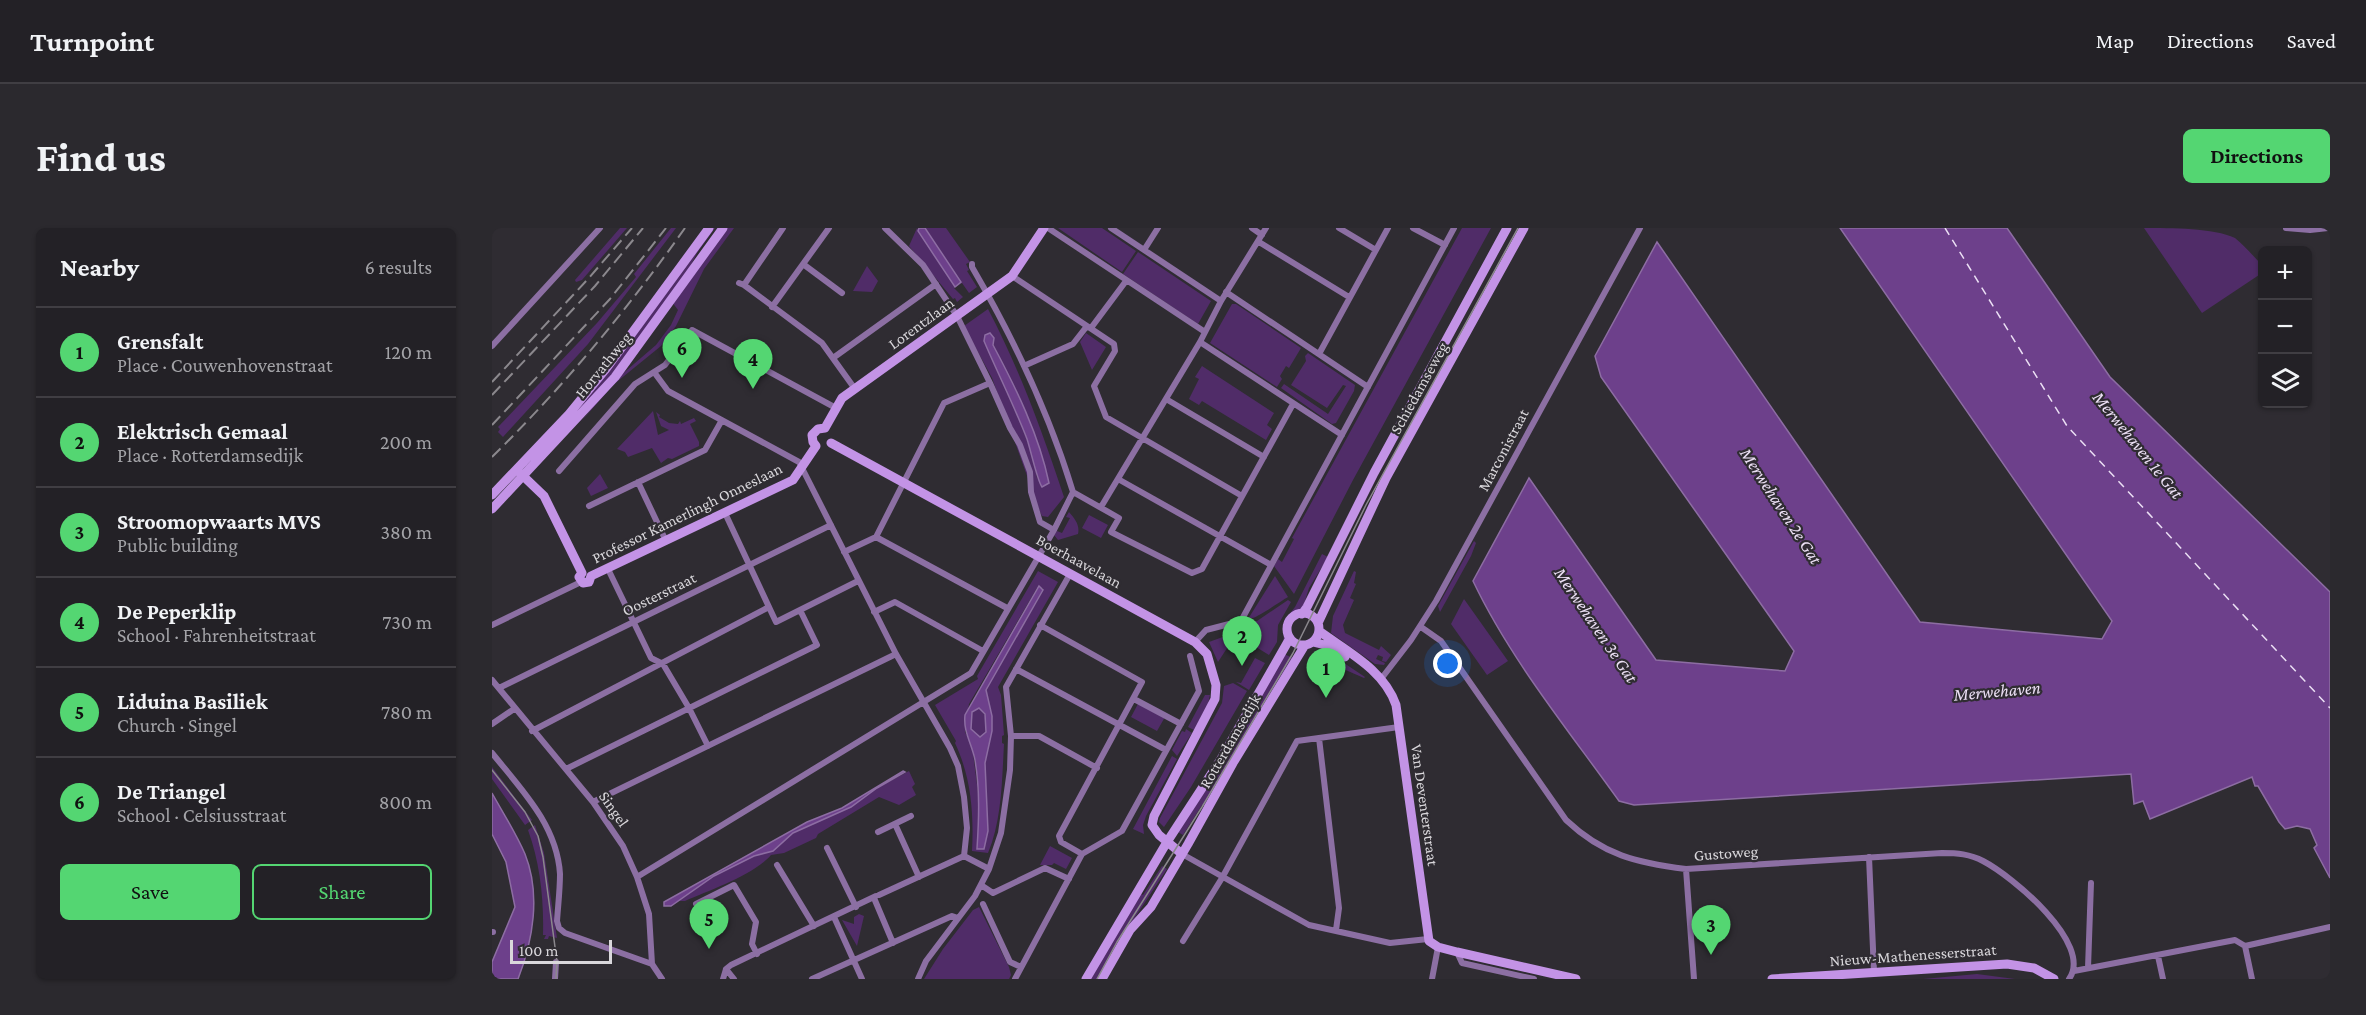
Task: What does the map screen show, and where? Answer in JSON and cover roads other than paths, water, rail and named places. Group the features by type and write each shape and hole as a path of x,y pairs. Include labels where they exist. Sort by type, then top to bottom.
{"main road":[{"name":"Horvathweg","path":"492,509 605,370 709,228"},
{"name":"Horvathweg","path":"492,495 520,473 615,377 723,228"},
{"name":"Lorentzlaan","path":"1035,241 1039,228"},
{"name":"Lorentzlaan","path":"825,428 843,398 855,388 1012,276 1046,228"},
{"name":"Schiedamseweg","path":"1302,614 1374,473 1508,228"},
{"name":"Schiedamseweg","path":"1319,627 1344,565 1386,478 1524,228"},
{"path":"825,428 831,433 831,443 824,448 816,446 812,440 814,432 825,428"},
{"name":"Boerhaavelaan","path":"831,443 1195,642"},
{"name":"Professor Kamerlingh Onneslaan","path":"584,577 608,568 794,480 816,446"},
{"path":"520,473 549,503 584,577"},
{"path":"1309,644 1319,627 1310,615 1294,616 1289,623 1288,631 1290,638 1296,644 1325,645 1381,679"},
{"name":"Van Deventerstraat","path":"1319,627 1371,667 1393,696 1428,939"},
{"name":"Rotterdamsedijk","path":"1086,979 1167,842 1221,759 1290,638"},
{"name":"Rotterdamsedijk","path":"1182,854 1155,831 1152,820 1214,705 1216,693 1207,654 1195,642"},
{"name":"Rotterdamsedijk","path":"1102,979 1130,930 1151,907 1233,763 1309,644"},
{"path":"1428,939 1438,947 1576,979"},
{"name":"Nieuw-Mathenesserstraat","path":"1772,979 2007,964 2034,969 2054,979"}],"street":[{"path":"492,346 600,228"},
{"path":"783,228 741,284 822,343 855,388"},
{"path":"772,307 829,228"},
{"path":"885,228 907,248 936,284 957,316 1020,445 1030,472 1031,492 1040,522 1054,530"},
{"path":"1046,228 1204,332"},
{"path":"1112,228 1221,302"},
{"path":"1144,250 1158,228"},
{"path":"1252,228 1263,235"},
{"path":"1101,507 1200,342 1226,292 1266,228"},
{"path":"1339,228 1376,250"},
{"path":"1319,354 1388,228"},
{"path":"1413,228 1445,245"},
{"path":"1195,642 1206,630 1241,621 1454,228"},
{"name":"Marconistraat","path":"1381,679 1420,627 1640,228"},
{"path":"2286,228 2310,230 2328,228"},
{"path":"1259,242 1349,297"},
{"path":"803,264 842,293"},
{"path":"972,264 1026,365 1048,417 1073,492 1119,518 1111,532 1192,573 1202,569 1293,404"},
{"path":"1012,276 1114,344 1116,348 1094,386 1106,417 1242,496"},
{"path":"1026,365 1073,344 1126,281"},
{"path":"833,358 936,284"},
{"path":"1226,292 1368,387"},
{"path":"559,471 635,384 675,354 692,330 836,408"},
{"path":"1200,342 1342,435"},
{"path":"654,372 668,391 799,462 803,468 874,612 942,731 958,766 967,828 964,856"},
{"path":"844,552 876,537 944,403 990,383"},
{"path":"1166,399 1264,457"},
{"path":"589,506 705,450 722,420"},
{"path":"1118,479 1271,565"},
{"path":"638,482 666,541"},
{"path":"637,877 970,673 1054,530 1073,492"},
{"path":"725,513 776,622 858,581"},
{"name":"Oosterstraat","path":"499,688 831,525"},
{"path":"876,537 1007,608"},
{"path":"608,568 651,658 663,664 708,746"},
{"path":"918,979 926,961 981,885 989,869 1001,833 1007,802 1011,736 1006,687 1070,574"},
{"name":"Professor Kamerlingh Onneslaan","path":"492,625 584,577"},
{"path":"874,612 895,602 983,651"},
{"path":"532,731 769,607"},
{"path":"566,769 817,645 800,610"},
{"path":"1040,626 1142,684 1059,836 1061,842 1082,854"},
{"name":"Gustoweg","path":"1420,627 1441,641 1566,820 1579,832 1609,851 1649,865 1686,869 1957,853 1983,861 2021,887 2047,912 2071,951 2075,962 2074,971"},
{"path":"593,802 896,654"},
{"path":"1015,979 1082,854 1120,833 1199,691 1190,656"},
{"path":"1016,669 1166,750"},
{"name":"Singel","path":"492,680 593,802 623,846 637,877 649,914 651,964"},
{"path":"1134,699 1180,724"},
{"path":"492,724 514,709"},
{"path":"1183,941 1222,878 1297,741 1399,727"},
{"path":"1011,736 1039,736 1097,768"},
{"path":"1319,738 1340,908 1336,930"},
{"path":"492,753 539,812 551,837 560,873 557,921 564,932 651,964 662,979"},
{"path":"878,832 911,816"},
{"path":"895,824 919,877"},
{"path":"827,848 856,907"},
{"path":"1182,854 1309,925 1390,943 1428,939"},
{"path":"964,856 989,869"},
{"path":"723,979 726,969 964,856"},
{"path":"1869,857 1874,972"},
{"path":"777,865 814,926"},
{"path":"981,885 993,893 1045,868 1069,879"},
{"path":"1686,869 1694,979"},
{"path":"2088,968 2091,883"},
{"path":"696,904 734,885 756,922 752,944 757,954"},
{"path":"876,896 893,943"},
{"path":"983,904 1010,962 1021,967"},
{"path":"812,979 952,916 958,918"},
{"path":"834,917 862,979"},
{"path":"2069,979 2074,971 2088,968 2235,940 2245,946 2330,927"},
{"path":"2245,946 2252,979"},
{"path":"1432,979 1438,947"},
{"path":"1457,952 1462,963 1534,979"},
{"path":"2158,956 2163,979"},
{"path":"555,979 556,962"},
{"path":"726,969 734,979"}],"water":[{"path":"919,228 925,228 961,282 955,287 918,231"},
{"path":"1840,228 2007,228 2110,377 2330,592 2330,878 2314,848 2317,845 2310,829 2297,826 2285,829 2258,786 2255,786 2252,777 2150,819 2143,801 2134,804 2131,774 1634,805 1619,801 1522,666 1473,581 1529,478 1656,660 1785,671 1794,651 1601,377 1595,356 1657,242 1920,622 2102,639 2112,621"},
{"path":"990,333 994,338 993,345 1018,395 1039,447 1049,483 1042,487 1022,426 984,341 985,335"},
{"path":"1039,586 1043,590 986,690 992,716 992,731 985,763 988,831 984,849 977,849 978,782 975,760 965,727 965,715","holes":["979,708 985,714 986,732 980,737 971,729 972,712"]},
{"path":"903,771 905,772 877,788 851,807 793,833 773,851 754,856 714,876 671,906 664,906 664,902 807,822 842,808"},
{"path":"492,793 525,854 533,885 531,933 518,979 492,979 492,962 515,907 506,862 492,834"}],"tram line":[{"path":"1097,979 1117,942 1202,807 1293,653 1366,505 1518,228"},
{"path":"492,770 525,812 538,836 543,857 557,962 556,979"}],"railway":[{"path":"492,382 632,228"},
{"path":"492,395 595,286 643,228"},
{"path":"492,425 610,299 666,228"},
{"path":"492,457 594,347 685,228"}],"place":[{"name":"De Triangel","path":"682,378"},
{"name":"De Peperklip","path":"753,389"},
{"name":"Elektrisch Gemaal","path":"1242,666"},
{"name":"Grensfalt","path":"1326,698"},
{"name":"Liduina Basiliek","path":"709,949"},
{"name":"Stroomopwaarts MVS","path":"1711,955"}],"water label":[{"name":"Merwehaven 1e Gat","path":"2138,445"},
{"name":"Merwehaven 2e Gat","path":"1781,506"},
{"name":"Merwehaven 3e Gat","path":"1596,625"},
{"name":"Merwehaven","path":"1997,691"}]}
